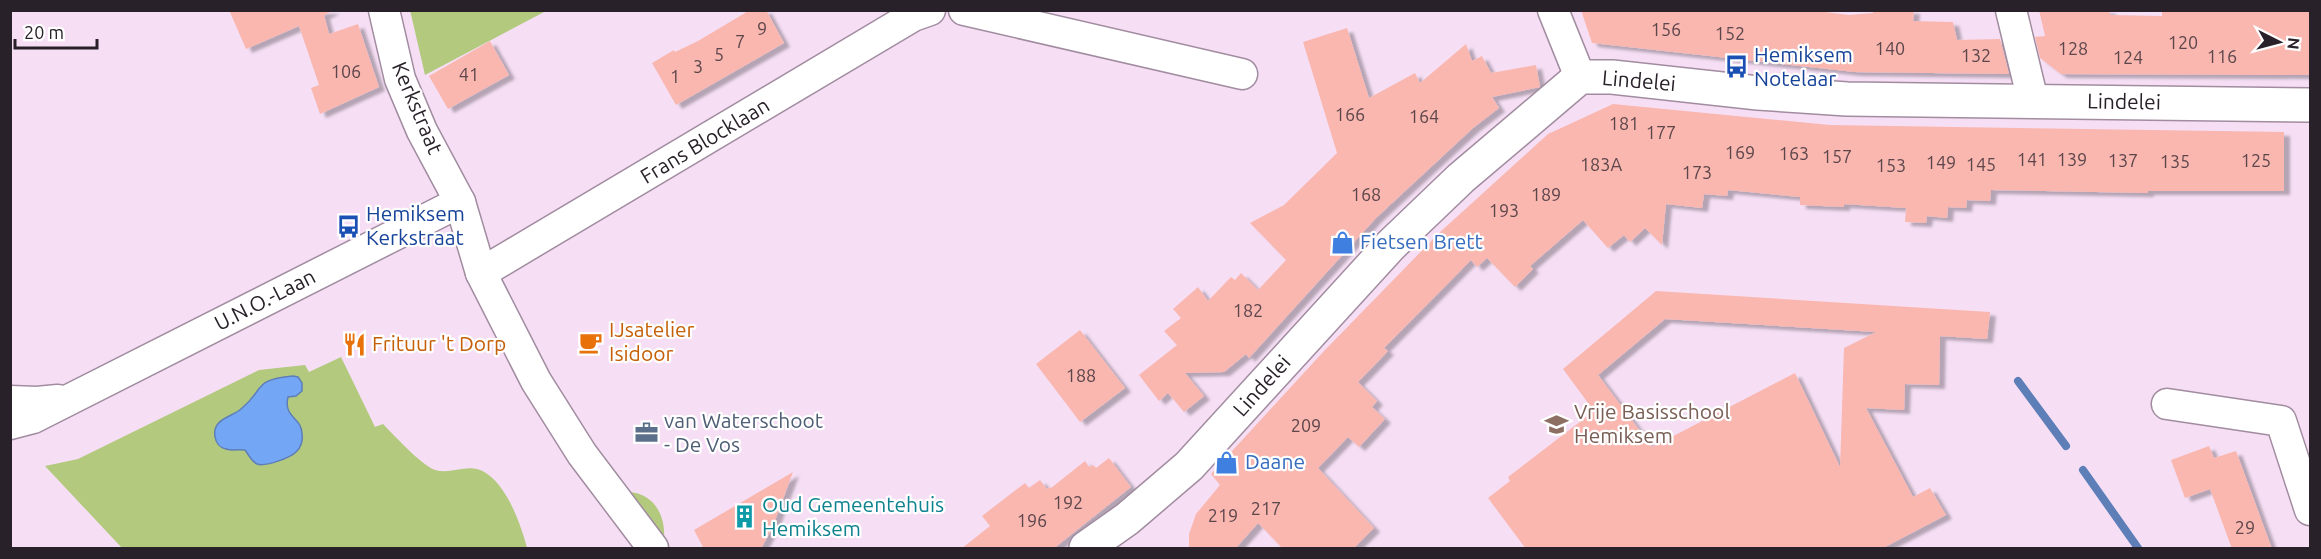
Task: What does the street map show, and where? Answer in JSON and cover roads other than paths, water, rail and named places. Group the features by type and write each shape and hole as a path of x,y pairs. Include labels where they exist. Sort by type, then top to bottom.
{"street":[{"name":"Kerkstraat","path":"384,10 400,79 422,130 460,201 481,273 536,381 576,445 653,549"},
{"name":"Frans Blocklaan","path":"481,273 913,16 930,10"},
{"path":"964,10 1242,74"},
{"path":"1553,10 1580,77"},
{"path":"2011,10 2033,101"},
{"name":"Lindelei","path":"1086,549 1127,519 1189,466 1390,246 1461,178 1580,77 1612,77 1758,93 1847,99 2310,105"},
{"name":"U.N.O.-Laan","path":"10,424 33,418 460,201"},
{"name":"U.N.O.-Laan","path":"10,401 38,402 70,398"},
{"path":"2167,404 2282,421 2303,464 2310,510"}],"water":[{"path":"293,376 298,377 302,383 302,391 296,396 288,397 287,404 290,413 301,428 302,441 296,452 288,457 261,465 253,461 245,450 229,450 219,445 215,431 219,423 241,409 265,383"}],"waterway":[{"path":"2018,381 2066,446"},
{"path":"2083,470 2138,548"}],"place":[{"name":"Hemiksem Notelaar","path":"1736,67"},
{"name":"Hemiksem Kerkstraat","path":"348,226"},
{"name":"Fietsen Brett","path":"1342,242"},
{"name":"IJsatelier Isidoor","path":"591,342"},
{"name":"Frituur 't Dorp","path":"354,344"},
{"name":"Vrije Basisschool Hemiksem","path":"1556,424"},
{"name":"van Waterschoot - De Vos","path":"646,433"},
{"name":"Daane","path":"1227,462"},
{"name":"Oud Gemeentehuis Hemiksem","path":"744,517"}]}
